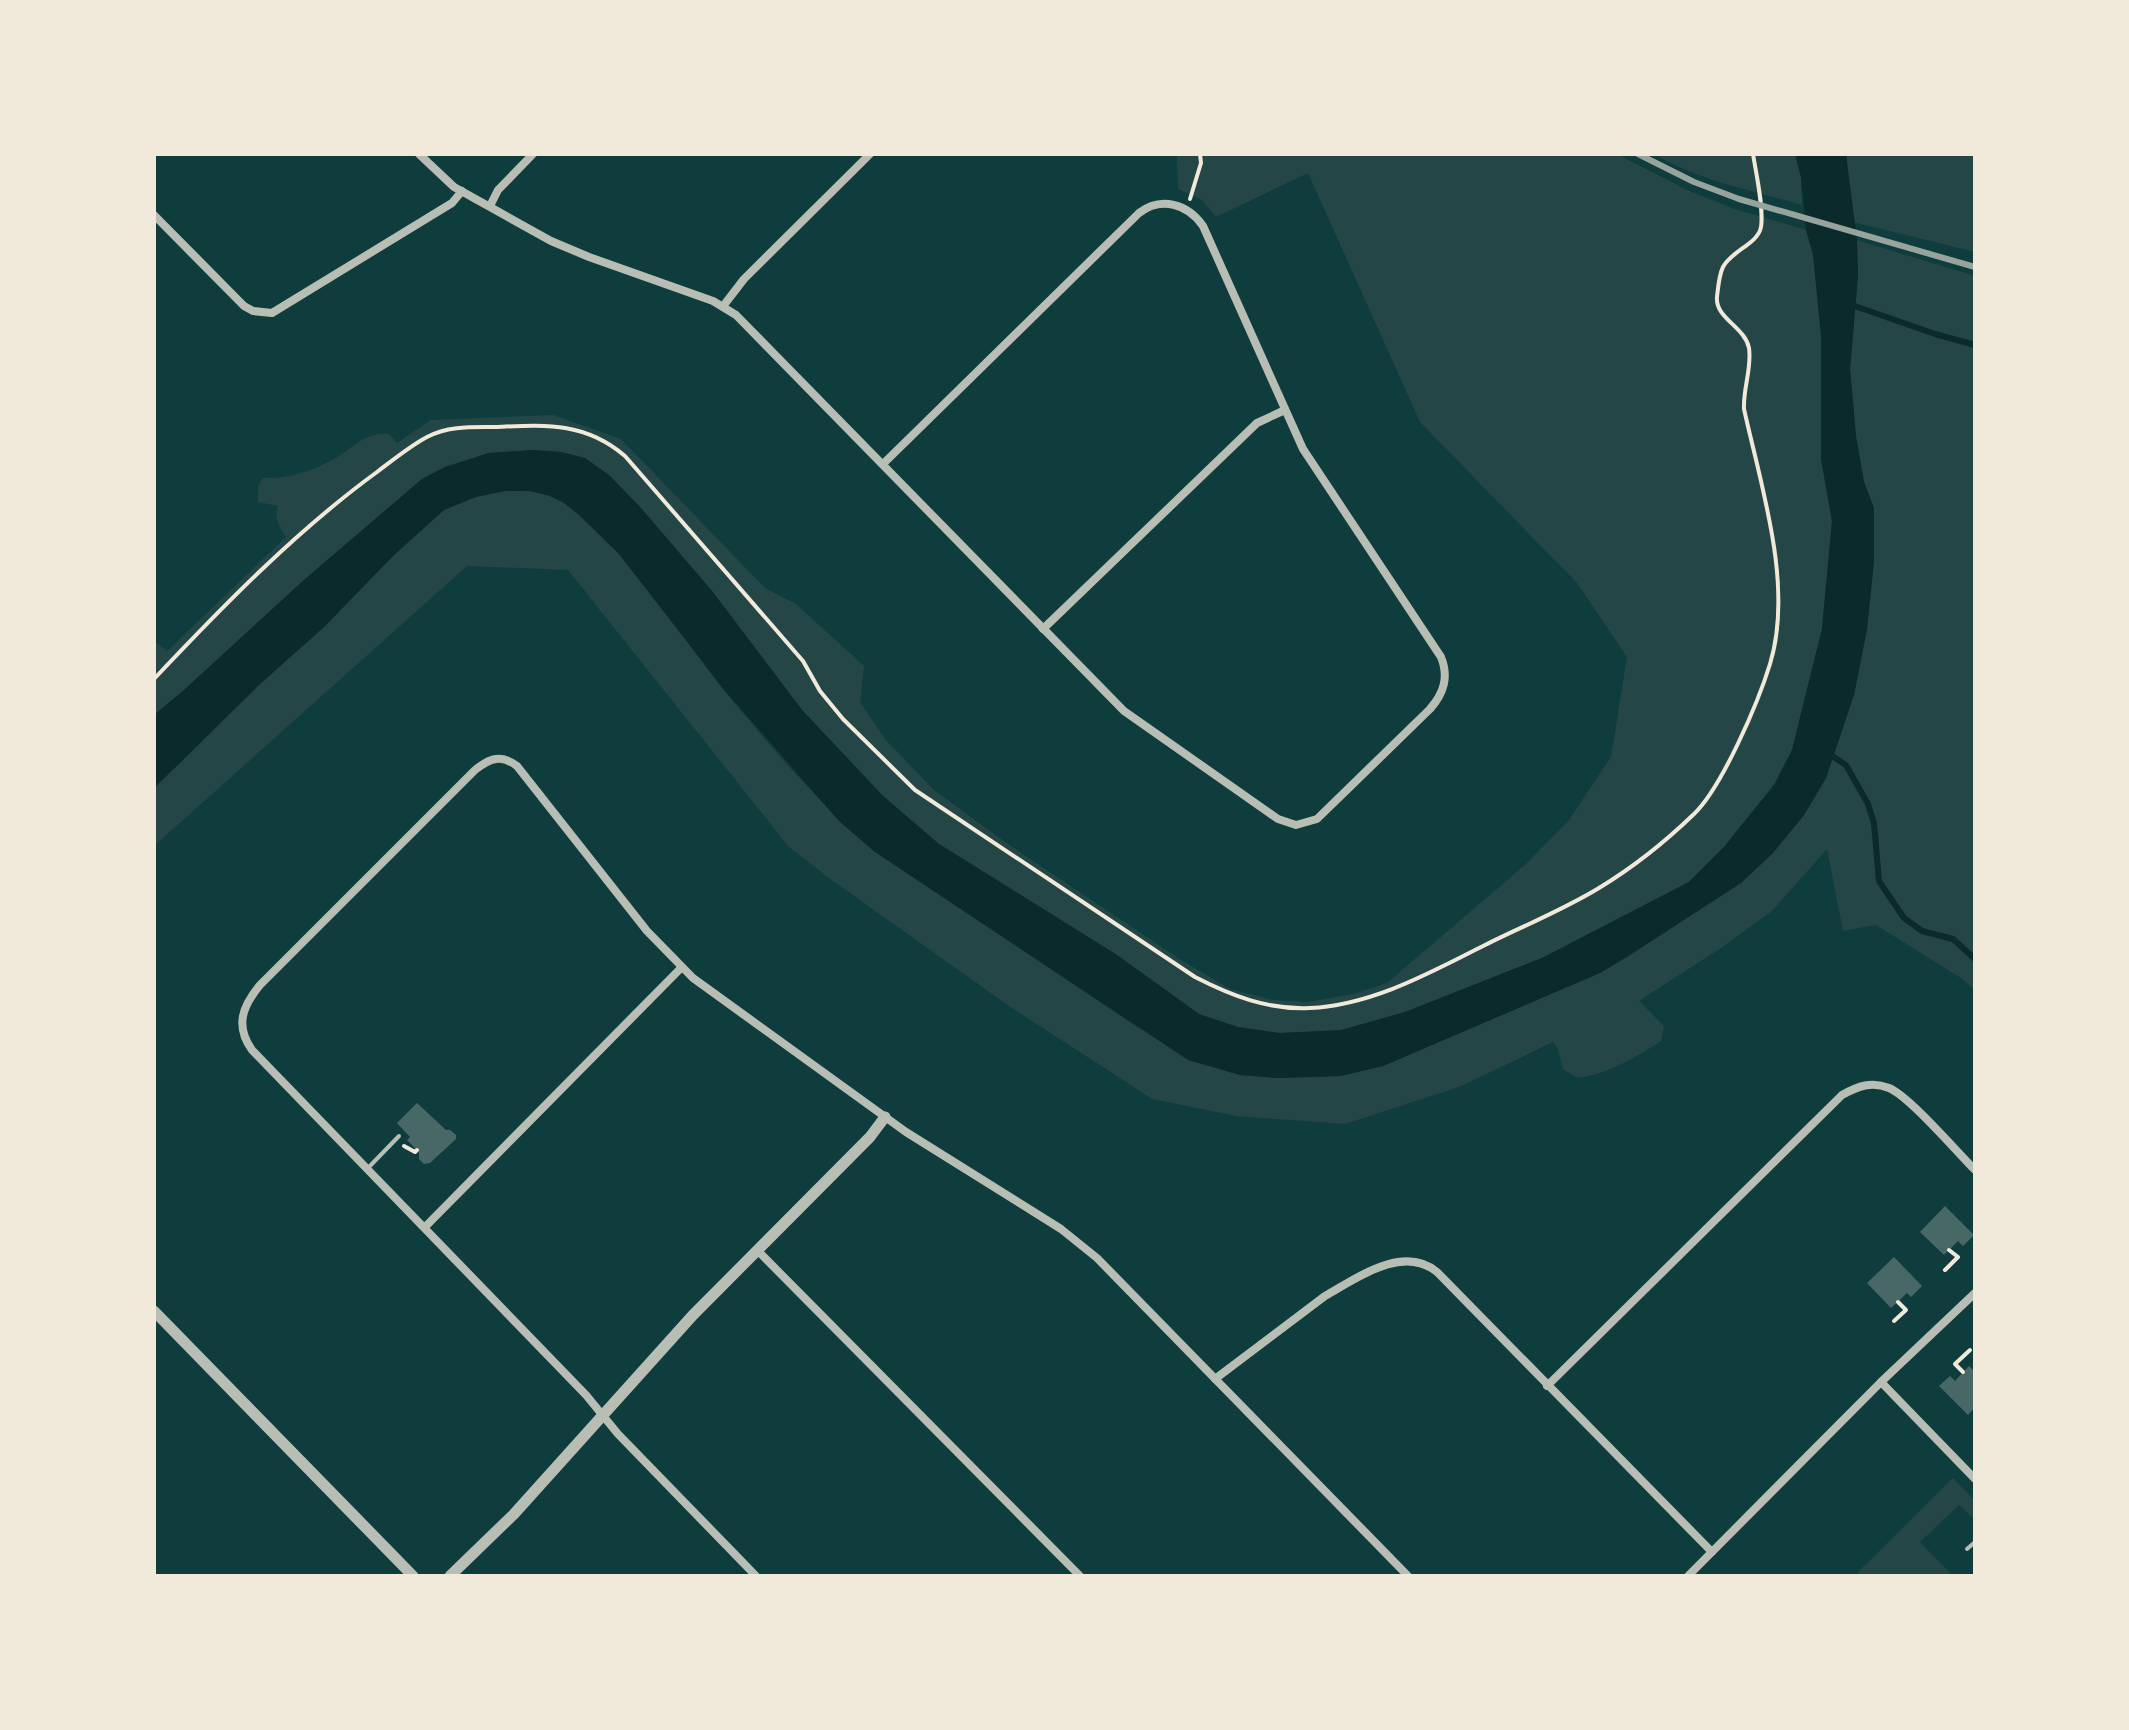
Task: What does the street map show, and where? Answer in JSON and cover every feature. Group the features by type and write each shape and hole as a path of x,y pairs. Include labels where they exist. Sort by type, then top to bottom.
{"street":[{"path":"419,154 445,181 570,249 724,305 1133,719 1268,813 1296,825 1310,822 1325,812 1430,709 1442,693 1446,676 1441,657 1303,449 1203,226 1187,210 1173,204 1155,205 1139,213 883,464"},
{"path":"490,206 498,190 533,154"},
{"path":"724,305 744,279 870,154"},
{"path":"154,215 244,306 253,311 272,313 452,203 462,191"},
{"path":"1043,629 1257,423 1285,410"},
{"path":"756,1576 618,1434 425,1227 252,1050 241,1030 247,1003 260,985 475,770 490,759 503,758 523,772 647,931 681,968 885,1117 1082,1244 1408,1576"},
{"path":"425,1227 681,968"},
{"path":"1547,1386 1842,1095 1856,1087 1876,1085 1897,1092 1975,1170"},
{"path":"450,1576 514,1514 665,1345 870,1137 885,1117"},
{"path":"758,1251 1080,1576"},
{"path":"1215,1379 1325,1296 1391,1263 1424,1263 1437,1272 1712,1552"},
{"path":"1688,1576 1881,1382 1975,1293"},
{"path":"154,1311 413,1576"},
{"path":"1881,1382 1975,1479"}],"lane":[{"path":"368,1168 399,1136"},
{"path":"1967,1549 1975,1542"}],"path":[{"path":"1187,210 1201,163 1200,154"},
{"path":"154,679 284,550 356,488 428,436 462,428 553,425 576,430 609,442 625,456 803,661 820,691 843,719 915,790 1195,977 1221,990 1271,1006 1312,1008 1336,1005 1388,990 1431,974 1598,889 1630,867 1695,813 1710,794 1755,709 1771,661 1779,598 1774,540 1744,409 1743,393 1750,367 1749,347 1745,336 1720,310 1717,302 1723,267 1761,229 1753,154"},
{"path":"1945,1270 1958,1257 1949,1250"},
{"path":"1894,1321 1906,1310 1898,1302"},
{"path":"1963,1372 1955,1364 1970,1350"}],"shaded area":[{"path":"1177,154 1617,154 1687,190 1735,209 1806,230 1813,254 1821,336 1821,459 1832,521 1822,629 1792,750 1774,784 1724,847 1689,882 1542,958 1405,1012 1341,1031 1279,1033 1238,1027 1199,1014 1117,955 939,844 883,796 802,710 712,591 640,507 609,475 561,452 489,453 445,467 422,479 154,715 154,641 167,651 286,537 277,518 278,506 258,502 258,486 263,478 310,470 374,435 389,434 397,443 431,420 553,415 621,439 765,588 796,604 864,666 860,702 885,739 934,790 1005,842 1181,960 1230,989 1273,1000 1307,1002 1353,994 1387,983 1526,864 1569,820 1611,757 1627,657 1577,583 1420,422 1308,173 1216,217 1202,200 1178,189"},
{"path":"1654,154 1795,154 1801,177 1802,205 1708,178"},
{"path":"1795,154 1846,154 1857,240 1858,276 1850,369 1856,436 1864,482 1874,508 1874,561 1867,629 1854,695 1826,778 1804,815 1772,854 1741,883 1600,973 1383,1066 1340,1076 1278,1078 1240,1075 1188,1060 875,852 839,821 726,692 619,554 564,503 530,491 505,491 476,497 444,510 154,788 154,715 422,479 445,467 489,453 561,452 585,458 609,475 640,507 712,591 802,710 883,796 939,844 1117,955 1199,1014 1238,1027 1279,1033 1341,1030 1405,1012 1542,958 1689,882 1724,847 1775,784 1792,750 1822,629 1832,521 1821,459 1821,336 1813,254 1806,230 1801,177"},
{"path":"1846,154 1975,154 1975,252 1853,222"},
{"path":"1857,240 1975,276 1975,990 1876,925 1843,931 1827,849 1772,911 1639,1001 1664,1026 1661,1041 1611,1069 1578,1078 1563,1069 1553,1042 1459,1087 1345,1124 1236,1116 1152,1099 1009,1006 789,847 568,570 467,566 154,846 154,788 258,686 326,625 404,546 440,513 454,505 494,492 536,492 571,507 594,527 643,583 761,734 816,796 875,852 1137,1027 1240,1075 1278,1078 1340,1076 1383,1066 1600,973 1772,854 1804,815 1826,778 1854,695 1867,629 1874,561 1874,508 1864,482 1856,436 1850,369 1858,276"},
{"path":"1953,1478 1975,1501 1975,1520 1959,1505 1920,1542 1953,1576 1854,1576"}],"building":[{"path":"417,1103 446,1130 456,1135 456,1139 430,1163 424,1164 419,1159 419,1152 407,1140 410,1137 397,1123"},
{"path":"1945,1206 1974,1235 1963,1246 1958,1241 1944,1255 1920,1232"},
{"path":"1894,1257 1922,1286 1911,1297 1907,1293 1891,1308 1867,1283"},
{"path":"1969,1366 1975,1372 1975,1407 1968,1415 1939,1386 1950,1376 1955,1381"}],"waterway":[{"path":"1849,304 1975,345"},
{"path":"1829,754 1846,765 1868,804 1874,823 1879,881 1904,918 1922,931 1953,939 1975,959"}],"railway":[{"path":"1638,154 1694,182 1739,199 1975,267"}]}
